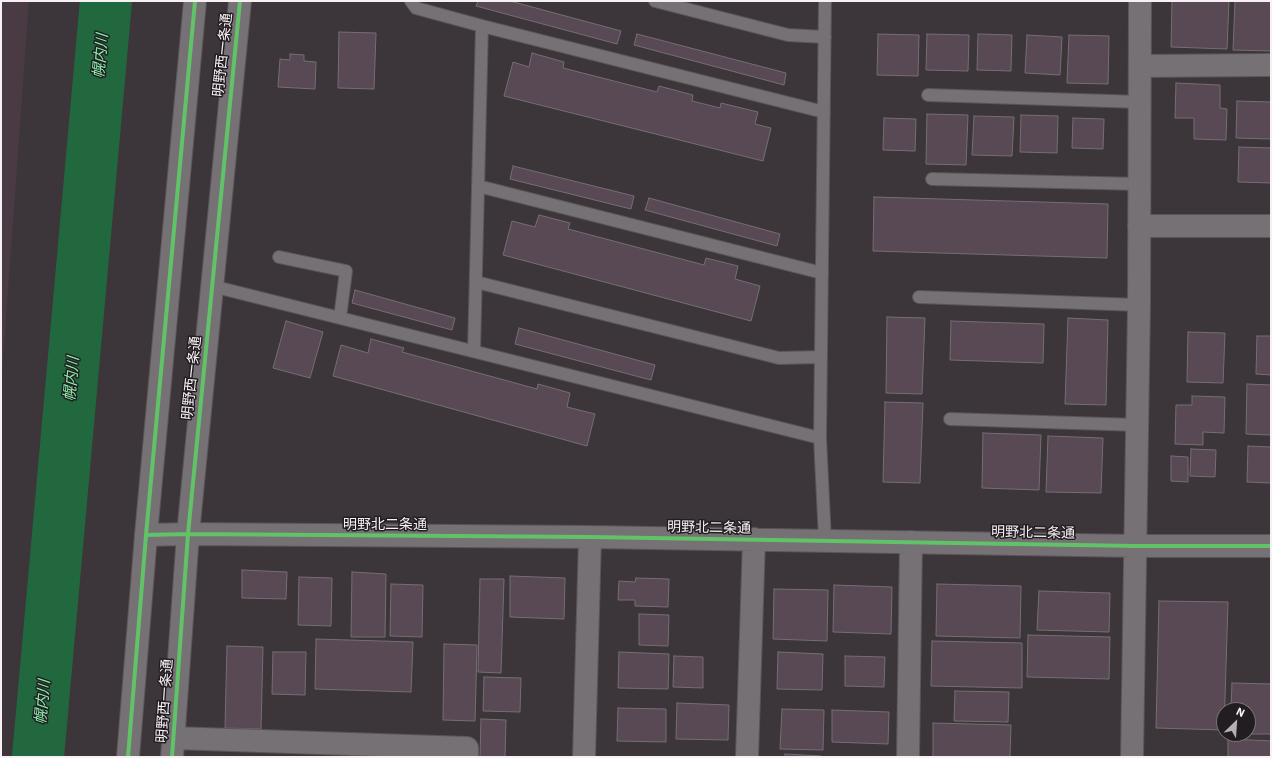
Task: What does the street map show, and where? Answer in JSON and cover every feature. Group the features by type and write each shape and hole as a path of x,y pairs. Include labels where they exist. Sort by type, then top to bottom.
{"street":[{"path":"128,757 146,536 196,1"},
{"name":"明野西一条通","path":"173,748 188,534 240,1"},
{"path":"1132,757 1139,305 1140,1"},
{"path":"1140,66 1271,65"},
{"path":"1139,226 1271,226"},
{"name":"明野北二条通","path":"146,536 188,534 590,537 1136,546 1271,546"},
{"path":"584,757 590,537"},
{"path":"747,757 754,539"},
{"path":"908,757 911,542"},
{"path":"173,748 467,748 467,757"}],"lane":[{"path":"411,1 416,8 482,26 824,112"},
{"path":"655,1 788,35 825,37"},
{"path":"825,1 820,438 825,540"},
{"path":"474,351 482,26"},
{"path":"928,95 1140,102"},
{"path":"932,179 1140,184"},
{"path":"478,186 822,273"},
{"path":"279,257 346,271 340,318"},
{"path":"476,282 779,358 821,357"},
{"path":"212,286 820,438"},
{"path":"919,297 1139,305"},
{"path":"950,419 1137,425"}],"shaded area":[{"path":"1,1 29,1 1,388"}],"building":[{"path":"478,1 510,1 621,31 617,44 476,6"},
{"path":"1172,1 1229,1 1227,49 1171,47"},
{"path":"1235,1 1271,1 1271,51 1233,50"},
{"path":"339,32 376,33 374,89 338,88"},
{"path":"637,34 786,73 784,85 634,45"},
{"path":"878,34 919,35 918,76 877,75"},
{"path":"927,34 969,35 968,71 926,70"},
{"path":"978,34 1012,35 1011,71 977,70"},
{"path":"1027,35 1062,37 1060,75 1025,73"},
{"path":"1069,35 1109,36 1108,84 1067,83"},
{"path":"532,53 564,62 563,68 657,92 659,86 693,95 692,101 720,108 721,103 758,112 755,124 771,128 763,161 504,96 513,62 529,67"},
{"path":"290,54 304,55 304,61 316,62 315,89 278,87 280,59 290,60"},
{"path":"1176,83 1220,85 1220,108 1227,109 1226,140 1194,139 1194,118 1175,118"},
{"path":"1237,101 1271,102 1271,139 1236,138"},
{"path":"927,114 968,115 966,165 926,164"},
{"path":"1021,115 1058,116 1057,153 1020,152"},
{"path":"974,116 1014,117 1012,156 972,155"},
{"path":"884,118 916,119 915,151 883,150"},
{"path":"1073,118 1104,119 1103,149 1072,148"},
{"path":"1239,147 1271,148 1271,183 1238,182"},
{"path":"513,166 634,196 631,209 510,179"},
{"path":"874,197 1108,204 1107,258 873,251"},
{"path":"649,198 780,234 777,246 645,210"},
{"path":"539,215 570,223 568,229 704,265 706,258 738,266 735,279 760,286 751,321 503,255 512,221 535,227"},
{"path":"355,290 455,318 452,330 352,303"},
{"path":"887,317 925,318 922,394 886,393"},
{"path":"1068,318 1108,320 1106,405 1065,404"},
{"path":"286,321 323,332 310,378 273,368"},
{"path":"951,321 1044,324 1043,363 950,360"},
{"path":"519,328 655,365 651,380 515,344"},
{"path":"1188,332 1225,333 1223,383 1187,382"},
{"path":"1257,336 1271,336 1271,375 1256,374"},
{"path":"371,339 404,348 402,352 537,389 538,384 570,393 567,407 595,414 587,446 333,376 341,345 368,353"},
{"path":"1247,384 1271,385 1271,435 1246,434"},
{"path":"1192,396 1225,397 1224,433 1203,432 1203,445 1175,444 1176,405 1192,405"},
{"path":"885,402 923,403 920,483 883,482"},
{"path":"983,433 1041,435 1039,490 982,488"},
{"path":"1048,436 1103,438 1101,493 1046,492"},
{"path":"1248,446 1271,447 1271,483 1247,482"},
{"path":"1191,449 1216,450 1215,477 1190,476"},
{"path":"1171,456 1188,457 1188,482 1171,481"},
{"path":"242,570 287,572 286,599 242,598"},
{"path":"352,572 386,574 385,637 351,637"},
{"path":"510,576 565,578 564,619 510,617"},
{"path":"299,577 332,578 331,626 298,625"},
{"path":"636,578 669,579 668,607 635,606 635,600 618,600 619,581 635,582"},
{"path":"480,579 504,579 501,673 478,672"},
{"path":"391,584 423,585 422,637 390,636"},
{"path":"937,584 1021,586 1020,638 936,636"},
{"path":"834,585 892,587 891,634 833,632"},
{"path":"774,589 828,590 827,641 773,639"},
{"path":"1039,591 1110,593 1109,632 1037,630"},
{"path":"1159,601 1228,602 1225,702 1216,702 1216,730 1156,728"},
{"path":"639,614 669,615 668,646 639,645"},
{"path":"1028,635 1110,637 1109,679 1027,677"},
{"path":"316,639 413,642 411,692 315,689"},
{"path":"932,641 1022,643 1022,688 931,686"},
{"path":"444,644 477,645 475,721 443,720"},
{"path":"227,646 263,647 261,729 225,728"},
{"path":"273,652 306,652 305,695 272,694"},
{"path":"619,652 669,654 668,689 618,688"},
{"path":"778,652 823,654 822,690 777,689"},
{"path":"674,656 703,657 703,688 673,687"},
{"path":"845,656 885,657 884,687 845,686"},
{"path":"484,677 521,678 520,712 483,711"},
{"path":"1232,683 1271,684 1271,734 1256,734 1256,702 1231,702"},
{"path":"955,691 1009,692 1008,722 954,721"},
{"path":"677,703 729,705 728,740 676,739"},
{"path":"618,708 666,709 666,742 617,741"},
{"path":"782,709 824,710 823,750 780,749"},
{"path":"832,710 889,712 888,744 832,742"},
{"path":"481,719 506,720 505,757 480,757"},
{"path":"933,723 1011,725 1010,757 933,757"},
{"path":"1271,741 1271,757 1228,757 1228,742"},
{"path":"785,754 821,756 821,757 785,757"}],"waterway":[{"name":"幌内川","path":"38,757 106,1"}],"cycle path":[{"path":"128,757 146,535 195,1"},
{"path":"172,757 188,534 240,1"},
{"path":"146,535 590,537 1136,546 1271,546"}]}
